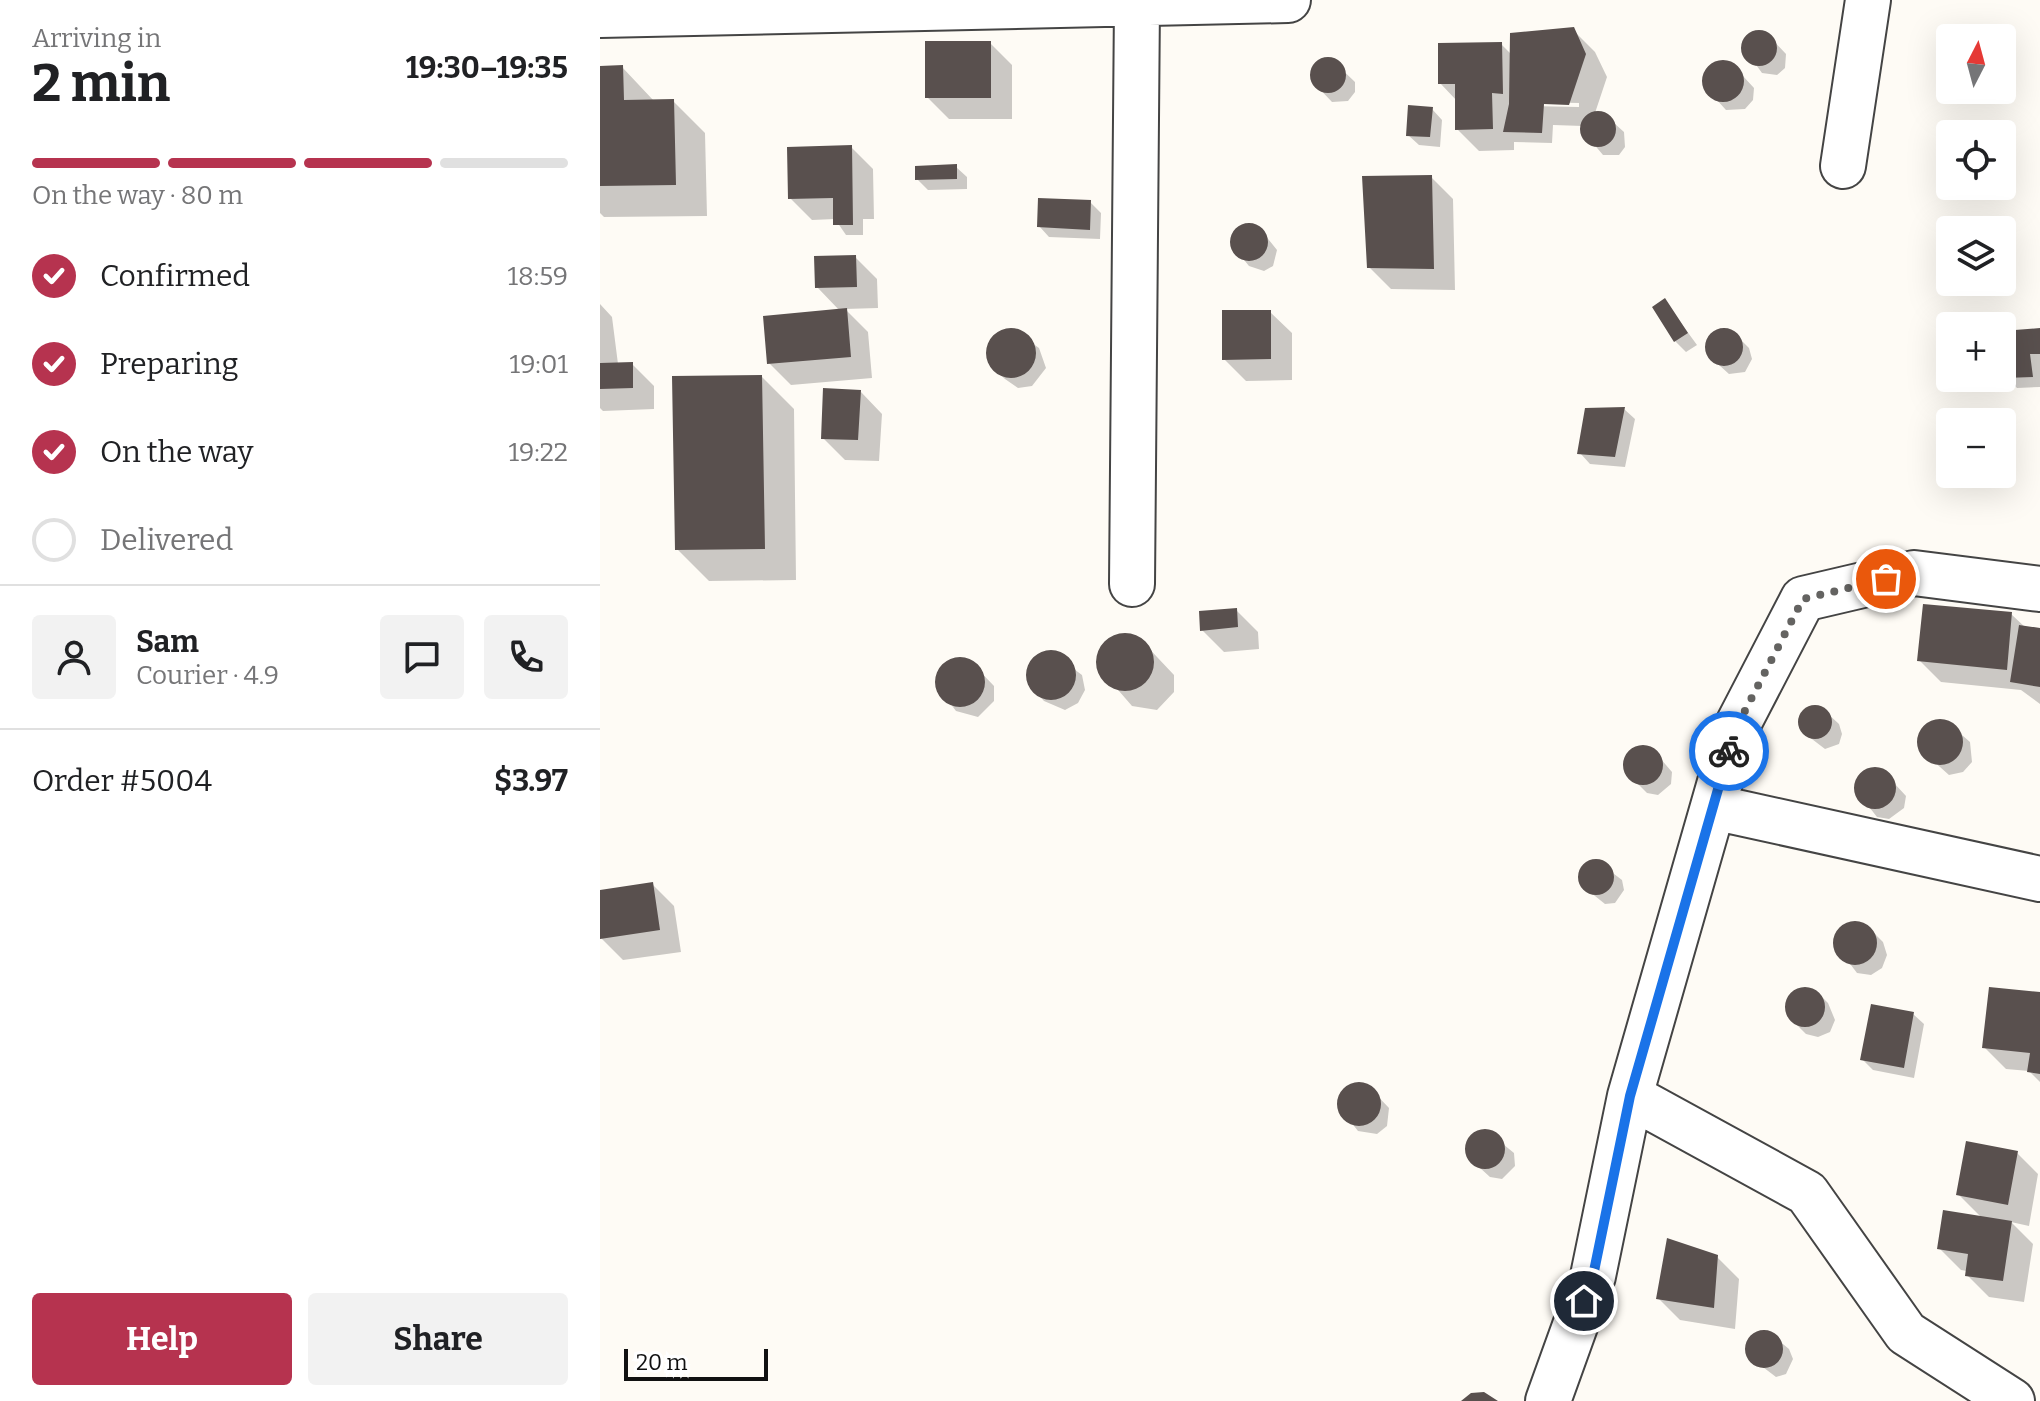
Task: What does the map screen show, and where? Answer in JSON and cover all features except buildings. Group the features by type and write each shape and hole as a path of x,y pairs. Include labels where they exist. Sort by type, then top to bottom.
{"street":[{"path":"600,15 1288,0"},
{"path":"1843,166 1868,0"},
{"path":"1132,584 1137,3"},
{"path":"1548,1401 1593,1276 1630,1096 1735,730 1803,599 1914,573 2040,589"},
{"path":"1713,807 2040,879"},
{"path":"1630,1096 1807,1193 1906,1333 2012,1401"}],"way so far":[{"path":"1729,751 1735,730 1803,599 1886,579"}],"route":[{"path":"1584,1301 1593,1276 1630,1096 1729,751"}]}
